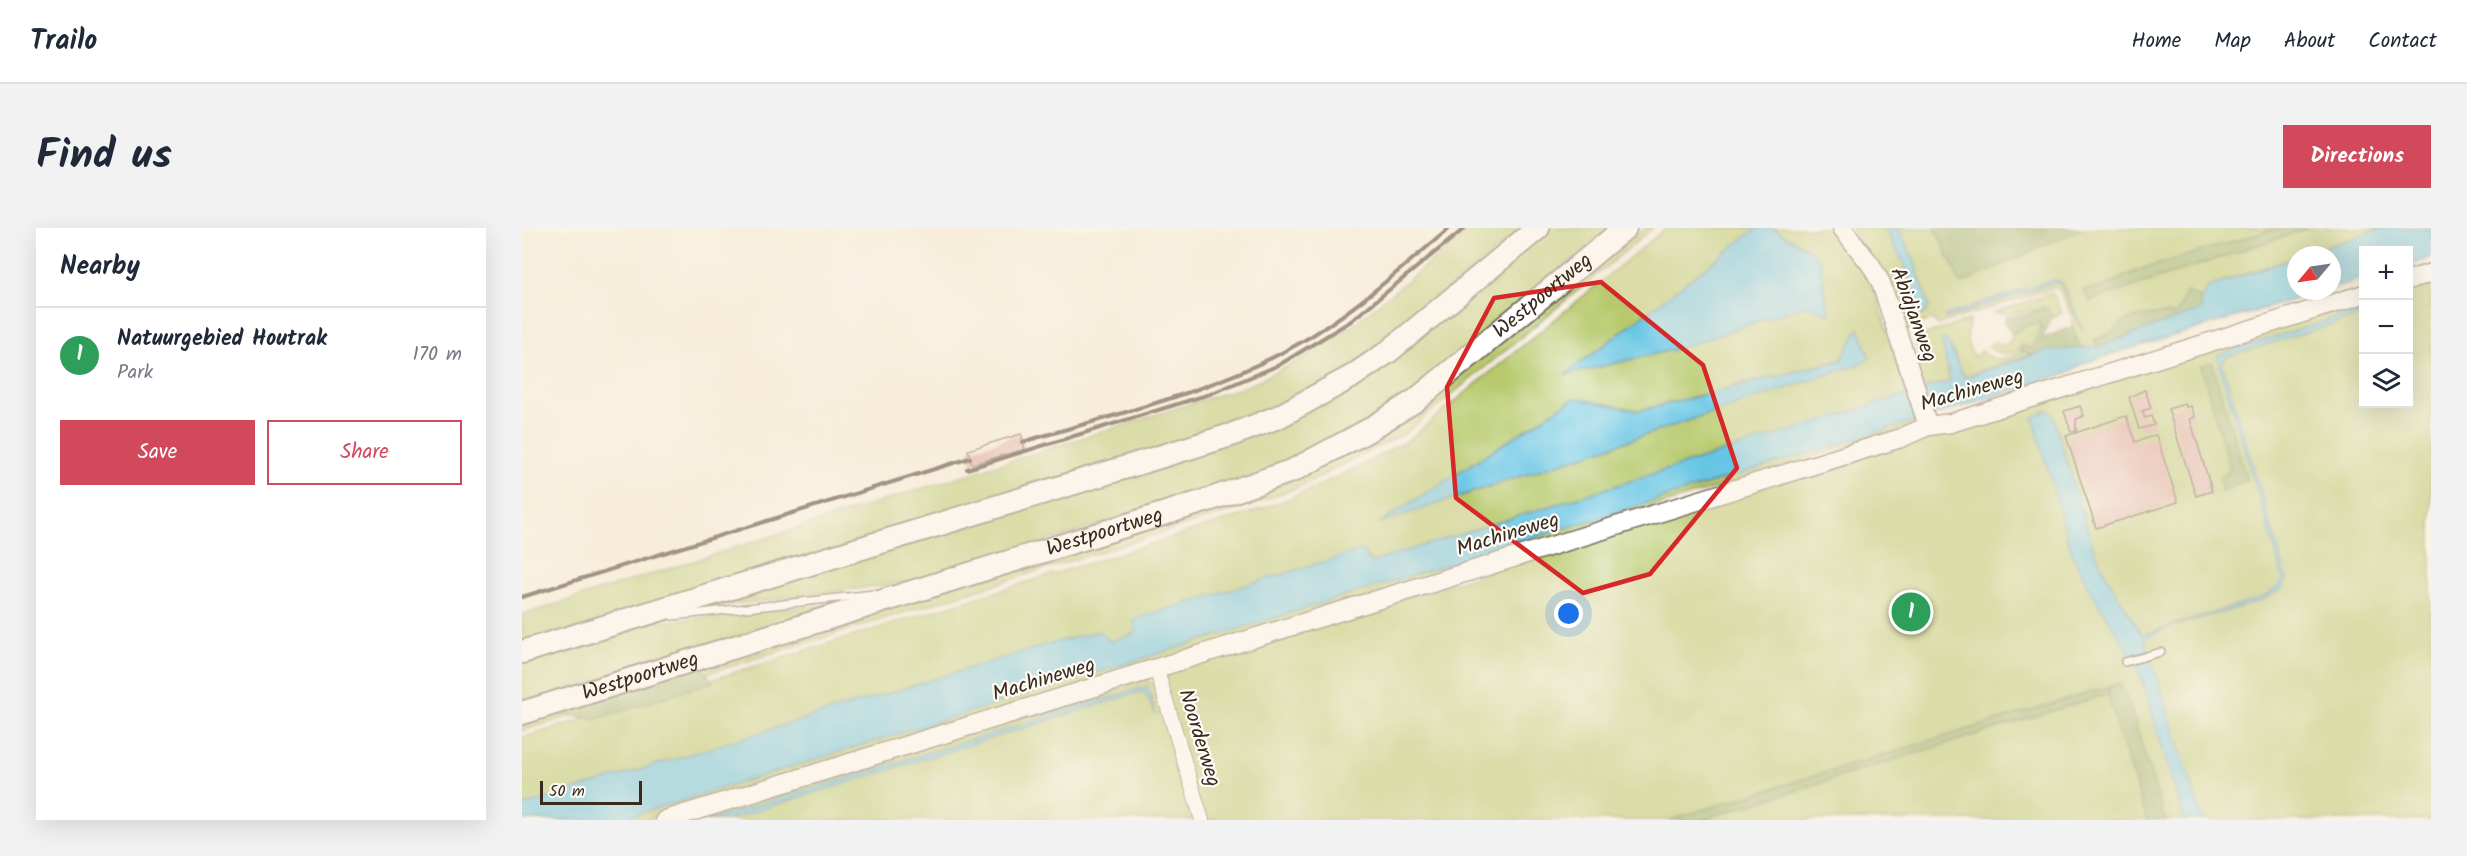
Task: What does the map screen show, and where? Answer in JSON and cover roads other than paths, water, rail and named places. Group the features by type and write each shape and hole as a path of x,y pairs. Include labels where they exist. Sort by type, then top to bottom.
{"main road":[{"path":"522,652 1220,438 1278,417 1351,377 1388,352 1538,228"},
{"name":"Westpoortweg","path":"522,713 1229,493 1294,470 1329,453 1416,400 1625,228"}],"street":[{"name":"Abidjanweg","path":"1842,228 1871,265 1881,283 1926,421"},
{"path":"2413,279 2431,273"},
{"name":"Machineweg","path":"665,820 1901,438 1926,421 1951,423 2359,296"},
{"name":"Noorderweg","path":"1156,668 1202,820"}],"lane":[{"path":"642,616 670,616 866,594 897,596"},
{"path":"2125,662 2161,652"}],"water":[{"path":"1757,228 1772,228 1807,248 1820,260 1829,314 1806,305 1680,348 1565,375"},
{"path":"1885,228 1898,228 1915,262 1929,307 1923,315 1920,315 1905,266"},
{"path":"2384,228 2431,228 2431,258 2413,264 2413,246 2359,246 2359,279 2341,285 2341,246 2329,246"},
{"path":"2287,260 2287,300 2292,300 2086,362 2069,372 2040,382 619,820 522,820 522,806 1045,645 1100,631 1110,642 1135,633 1134,620 1141,617 1362,550 1371,562 1950,381 1942,340 1946,339 1964,377 2045,351 2098,347 2201,310 2201,299 2208,287"},
{"path":"2053,280 2060,281 2062,284 2083,329 2060,284 2056,282 1945,318 1945,315"},
{"path":"2359,310 2359,316 2226,357 2222,363 2287,579 2280,590 2266,598 2246,606 2177,625 2145,640 2203,820 2184,820 2138,666 2089,588 2072,554 2033,417 2048,410 2052,413 2094,550 2108,579 2142,635 2260,598 2268,595 2284,580 2219,365 2218,355"},
{"path":"1859,328 1870,358 1860,364 1379,523 1575,398 1639,411 1841,360"},
{"path":"1148,687 1156,715 1144,692 1140,692 726,820 709,820"}],"railway":[{"path":"1023,442 1199,389 1266,361 1298,344 1338,318 1450,228"},
{"path":"967,469 1210,394 1279,365 1351,321 1465,228"},
{"path":"522,597 970,458"}],"place":[{"name":"Natuurgebied Houtrak","path":"1911,612"}]}
